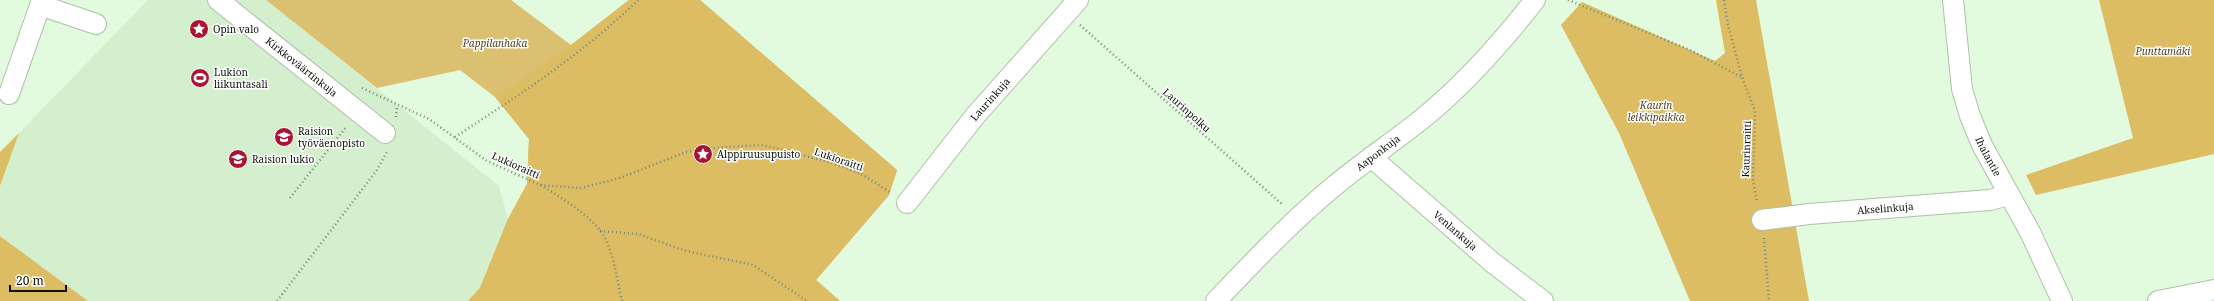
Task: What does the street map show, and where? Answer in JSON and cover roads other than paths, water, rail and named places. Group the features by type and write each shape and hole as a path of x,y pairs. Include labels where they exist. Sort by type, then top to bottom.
{"street":[{"name":"Kirkkoväärtinkuja","path":"218,0 358,112 390,133"},
{"name":"Aaponkuja","path":"1216,301 1298,219 1371,157 1423,118 1449,95 1473,71 1535,0"},
{"name":"Ihalantie","path":"1953,0 1962,89 1970,116 1982,145 2008,195 2031,234 2062,301"},
{"path":"9,94 41,2 96,24"},
{"name":"Laurinkuja","path":"907,202 975,116 1072,7"},
{"name":"Venlankuja","path":"1371,157 1493,263 1543,301"},
{"name":"Akselinkuja","path":"1762,220 1809,214 1990,200 2008,195"},
{"path":"2158,301 2214,290"}],"place":[{"name":"Opin valo","path":"199,29"},
{"name":"Lukion liikuntasali","path":"200,78"},
{"name":"Raision työväenopisto","path":"284,137"},
{"name":"Alppiruusupuisto","path":"703,154"},
{"name":"Raision lukio","path":"238,159"}],"park label":[{"name":"Pappilanhaka","path":"495,43"},
{"name":"Punttamäki","path":"2163,51"},
{"name":"Kaurin leikkipaikka","path":"1656,110"}]}
